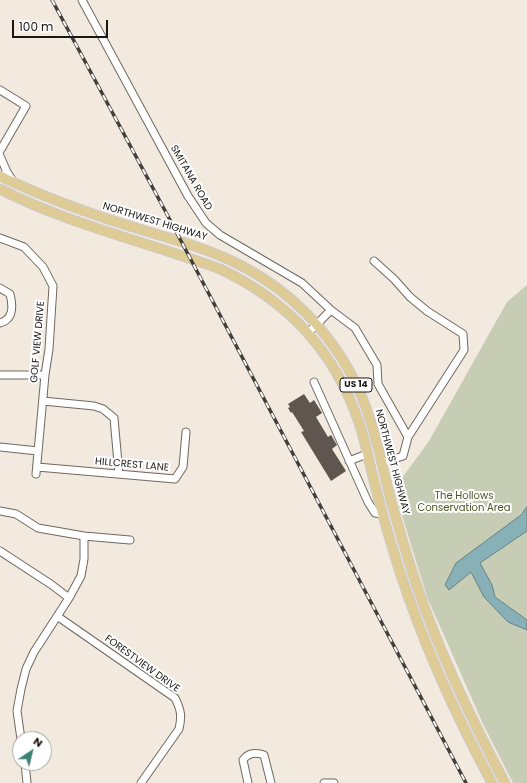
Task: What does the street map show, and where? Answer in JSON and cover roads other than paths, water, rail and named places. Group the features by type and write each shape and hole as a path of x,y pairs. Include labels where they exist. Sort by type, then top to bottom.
{"main road":[{"name":"NORTHWEST HIGHWAY","path":"0,176 79,210 189,243 224,256 255,273 276,287 301,308 330,340 354,380 371,421 381,463 405,546 428,615 463,699 505,783"},
{"name":"US 14","path":"0,189 78,222 220,268 264,293 292,316 308,332 344,384 360,425 399,570 425,641 452,705 492,783"}],"street":[{"name":"SMITANA ROAD","path":"82,0 188,196 206,223 234,244 302,283 331,310 355,328 377,365 378,384 408,437"},
{"path":"0,92 26,106 0,151"},
{"path":"0,135 7,139"},
{"path":"0,156 14,183"},
{"name":"GOLF VIEW DRIVE","path":"0,238 24,247 43,267 53,286 49,349 45,375 36,471"},
{"path":"374,261 426,311 463,334 464,350 408,437 403,456 381,463"},
{"path":"0,288 10,294 12,304 11,315 5,322 0,323"},
{"path":"308,332 331,310"},
{"path":"0,375 45,375"},
{"path":"314,382 371,508 375,513 383,514"},
{"path":"43,401 94,406 103,409 114,418 119,474"},
{"name":"HILLCREST LANE","path":"36,471 119,474 175,479 183,467 186,432"},
{"path":"0,447 38,451"},
{"path":"349,461 367,454"},
{"path":"0,511 16,514 38,528 84,536 130,540"},
{"path":"20,731 17,711 26,669 34,652 69,598 81,576 84,559 84,536"},
{"path":"0,551 69,598"},
{"name":"FORESTVIEW DRIVE","path":"57,616 175,698 179,707 181,718 178,729 141,783"},
{"path":"248,783 242,760 246,756 259,753 264,755 271,783"},
{"path":"25,771 27,783"},
{"path":"324,783 334,783"}],"water":[{"path":"527,507 527,531 480,563 492,585 495,597 527,620 527,630 508,622 484,597 471,572 449,590 445,585 456,563 521,515"}],"railway":[{"path":"52,0 169,218 466,783"}],"park label":[{"name":"The Hollows Conservation Area","path":"464,502"}]}
